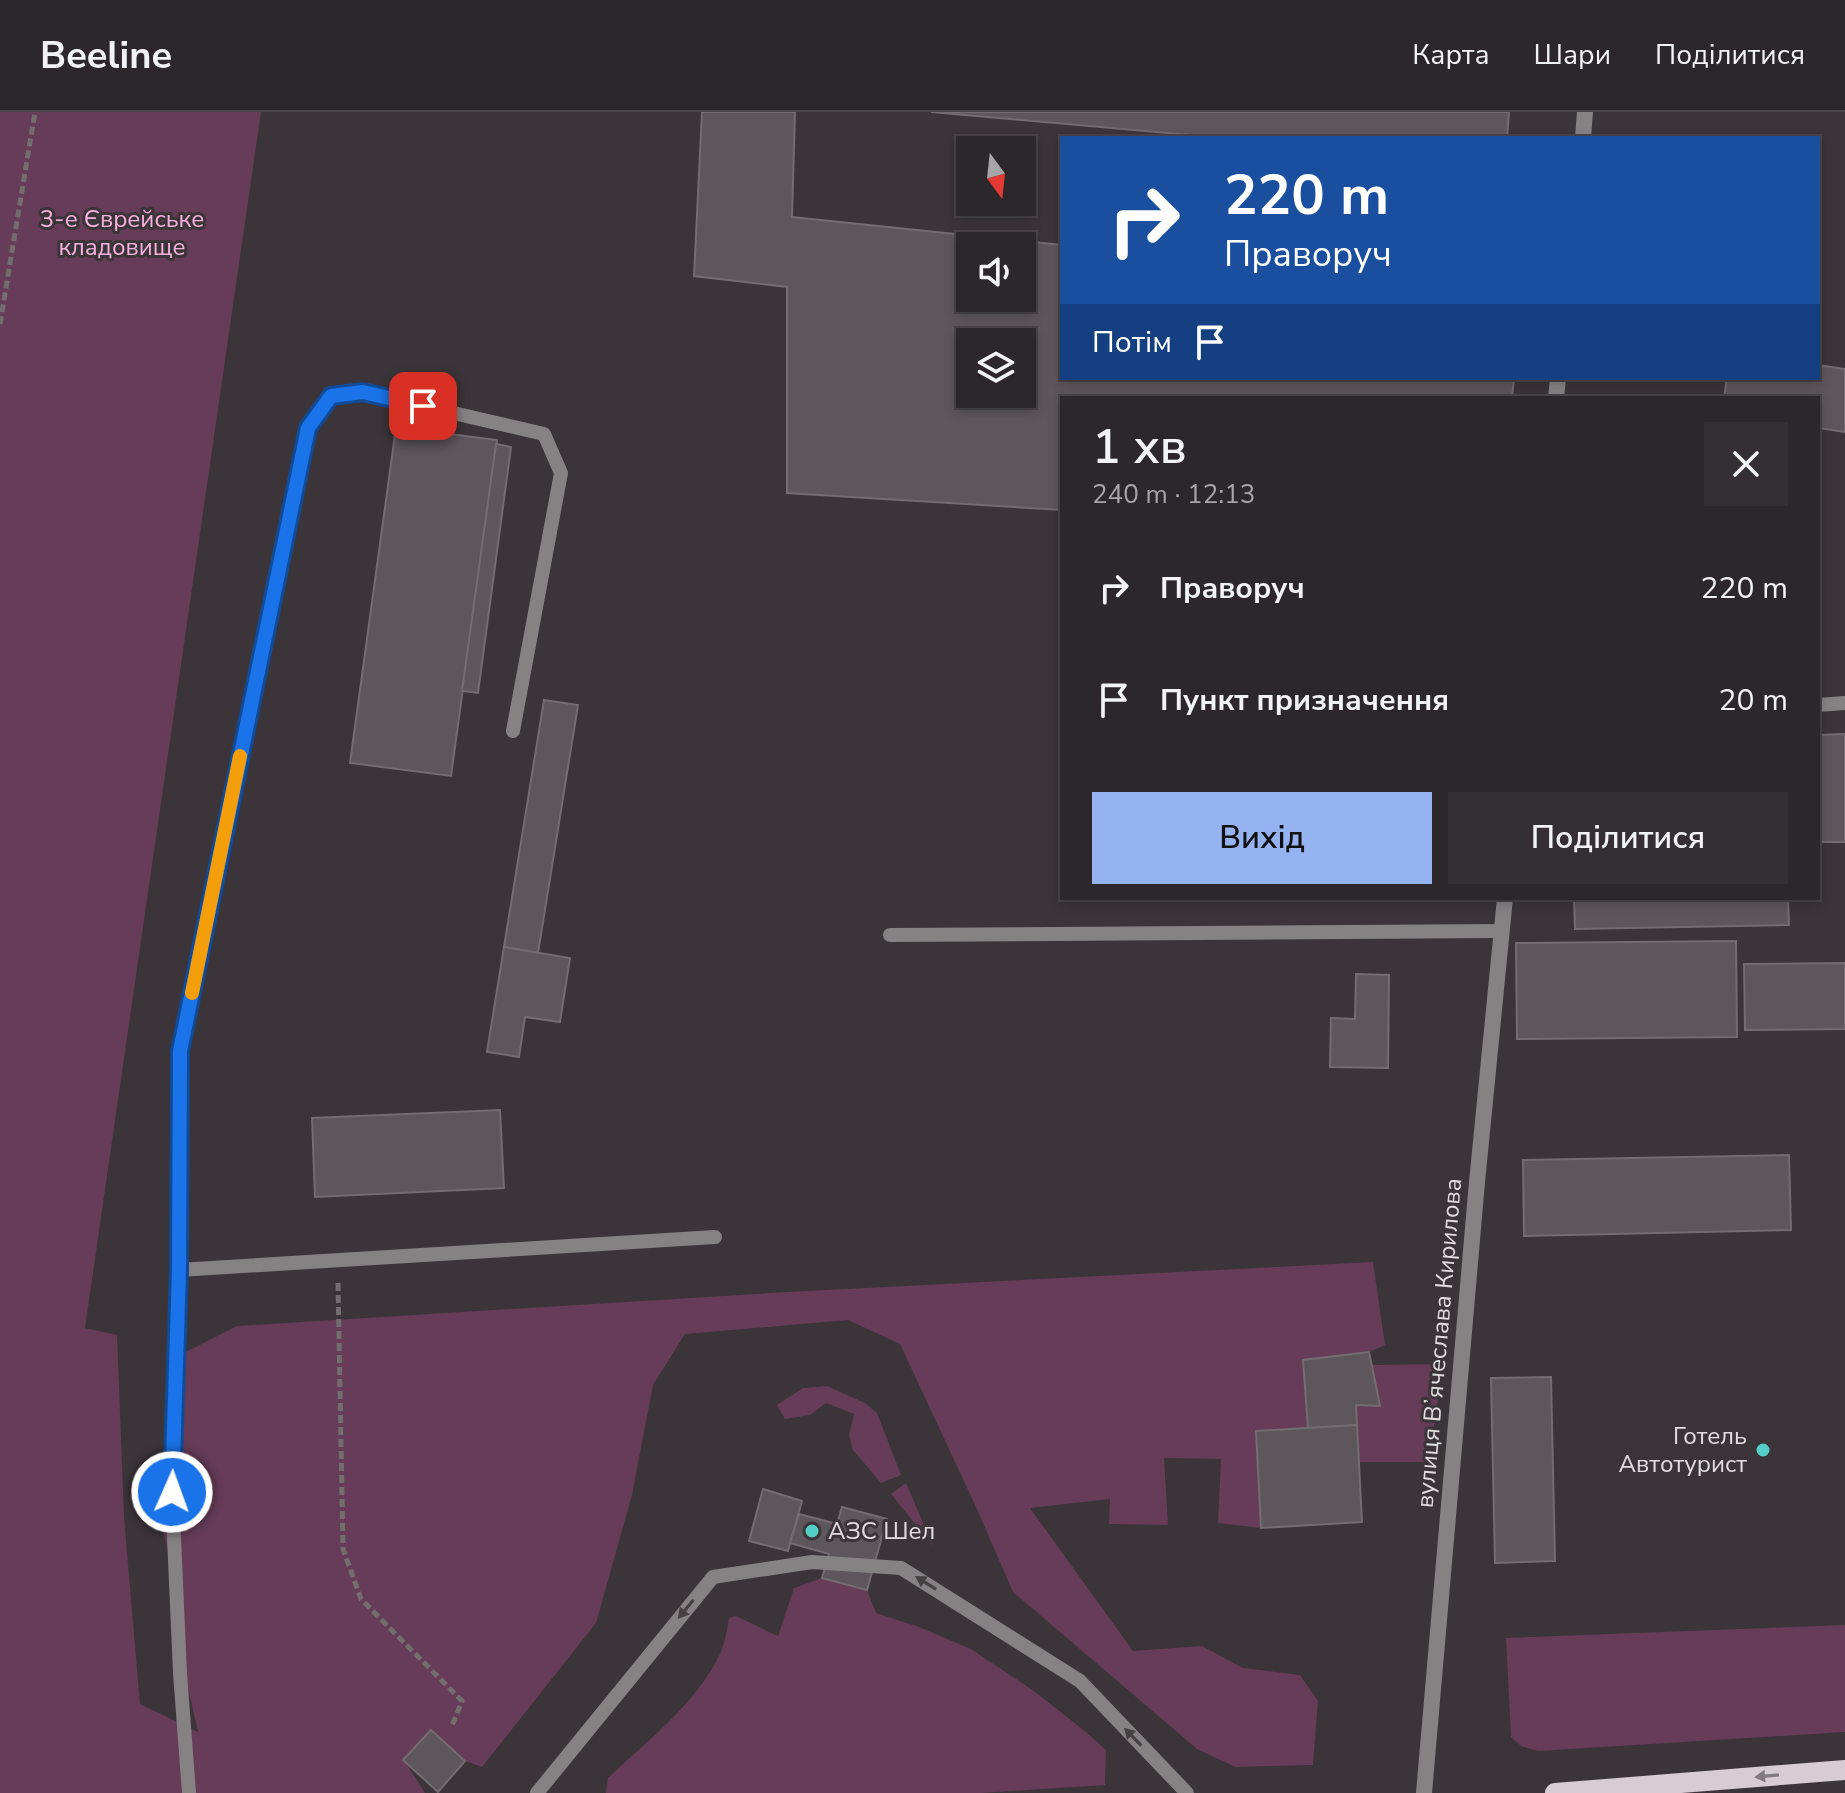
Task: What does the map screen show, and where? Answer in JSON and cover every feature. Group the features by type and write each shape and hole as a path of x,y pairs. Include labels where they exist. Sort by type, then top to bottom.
{"main road":[{"path":"1555,1793 1845,1770"}],"street":[{"path":"1583,136 1585,112"},
{"name":"вулиця Вʼячеслава Кирилова","path":"1424,1793 1505,900"}],"lane":[{"path":"189,1793 172,1492 179,1270 180,1051 308,428 331,396 363,392 544,434 561,473 513,731"},
{"path":"1820,705 1845,703"},
{"path":"890,935 1502,931"},
{"path":"179,1270 715,1237"},
{"path":"537,1793 713,1577 812,1562 901,1568 1080,1681 1187,1793"}],"path":[{"path":"0,324 35,112"},
{"path":"338,1260 343,1549 361,1599 462,1701 451,1728"}],"green space":[{"name":"3-е Єврейське кладовище","path":"0,112 261,112 85,1328 117,1335 124,1517 140,1704 198,1732 173,1623 169,1555 158,1511 174,1358 237,1326 787,1292 1373,1262 1385,1345 1369,1352 1372,1365 1443,1364 1429,1462 1359,1462 1362,1522 1261,1528 1218,1523 1221,1459 1164,1458 1168,1525 1109,1524 1110,1499 1030,1508 1133,1651 1202,1646 1243,1668 1300,1675 1318,1701 1313,1765 1235,1767 1197,1749 1013,1592 900,1344 848,1320 685,1334 653,1385 632,1495 596,1623 482,1767 465,1761 431,1731 404,1760 425,1793 0,1793"},
{"path":"827,1386 865,1403 877,1413 901,1475 881,1483 853,1450 849,1435 854,1414 826,1403 810,1415 785,1419 777,1405 803,1388"},
{"path":"906,1483 933,1546 891,1494"},
{"path":"822,1578 867,1590 876,1613 971,1649 1034,1691 1106,1750 1105,1785 981,1793 606,1793 608,1778 670,1721 698,1690 722,1650 729,1618 736,1616 778,1636 794,1588"},
{"path":"1845,1625 1845,1732 1538,1751 1521,1746 1511,1737 1506,1638"}],"building":[{"path":"702,112 795,112 792,217 956,234 956,312 1036,312 1036,242 1060,245 1060,380 1514,380 1512,396 1060,396 1060,510 787,493 787,287 694,276"},
{"path":"931,112 1509,112 1507,136 1201,136"},
{"path":"1820,365 1845,369 1845,432 1820,428 1820,396 1724,396 1727,380 1820,380"},
{"path":"396,427 497,440 451,776 350,763"},
{"path":"496,444 511,447 478,693 462,691"},
{"path":"544,700 578,705 538,953 504,947"},
{"path":"1845,734 1845,842 1820,842 1820,735"},
{"path":"1574,900 1788,900 1789,925 1575,929"},
{"path":"1736,941 1737,1037 1517,1039 1516,943"},
{"path":"504,947 570,958 560,1022 525,1017 519,1057 487,1052"},
{"path":"1845,963 1845,1029 1745,1030 1744,964"},
{"path":"1356,974 1389,975 1388,1068 1330,1067 1331,1018 1355,1019"},
{"path":"500,1110 504,1188 315,1197 312,1118"},
{"path":"1789,1155 1791,1230 1524,1236 1523,1160"},
{"path":"1369,1352 1380,1406 1356,1405 1357,1425 1308,1428 1303,1360"},
{"path":"1551,1377 1555,1561 1495,1563 1491,1378"},
{"path":"1357,1425 1362,1522 1261,1528 1256,1431"},
{"path":"763,1489 802,1501 788,1551 749,1541"},
{"path":"842,1507 887,1519 867,1590 822,1578 829,1554 790,1543 799,1514 837,1524"},
{"path":"431,1730 465,1761 438,1792 403,1760"}],"slow traffic":[{"path":"192,993 240,756"}],"place":[{"name":"Готель Автотурист","path":"1763,1450"},
{"name":"АЗС Шел","path":"812,1531"}],"route":[{"path":"172,1492 179,1270 180,1051 308,428 331,396 363,392 423,406"}]}
